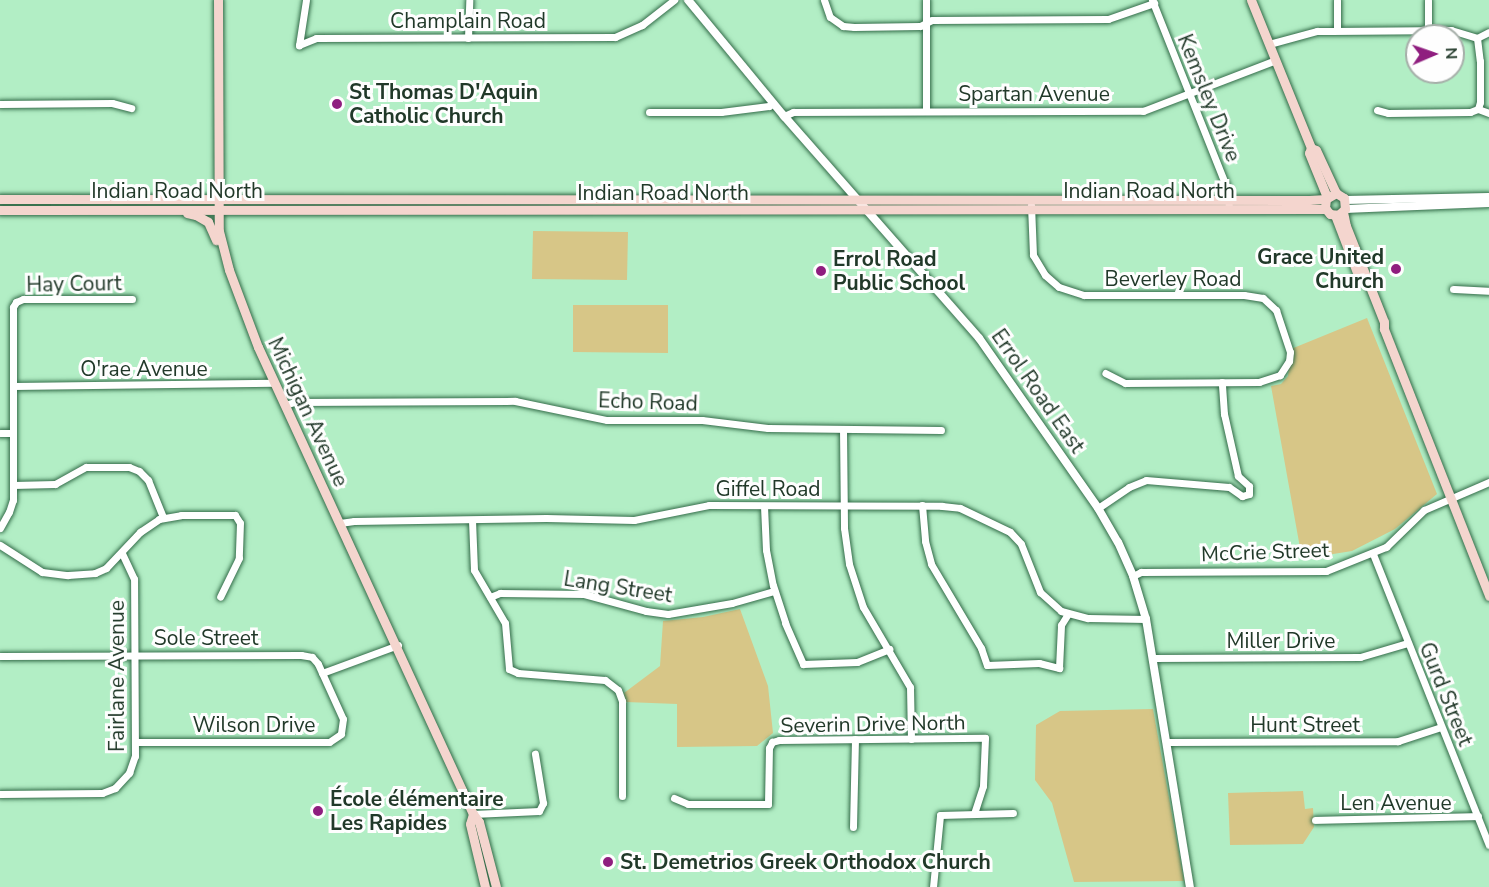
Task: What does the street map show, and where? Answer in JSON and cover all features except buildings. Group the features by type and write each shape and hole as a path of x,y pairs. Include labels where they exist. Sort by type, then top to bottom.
{"main road":[{"name":"Michigan Avenue","path":"218,0 219,234 229,270 274,383 398,645 473,814 479,822 496,887"},
{"path":"1251,0 1311,148 1309,153 1329,200 1342,209 1378,325 1384,329 1489,596"},
{"name":"Indian Road North","path":"0,210 161,209 218,203 1229,198 1329,200"},
{"name":"Indian Road North","path":"0,199 868,212 1229,209 1329,200"},
{"path":"1329,200 1342,209"},
{"path":"161,209 196,215 208,222 229,270"},
{"name":"Michigan Avenue","path":"473,814 470,824 485,887"}],"street":[{"name":"Champlain Road","path":"306,0 299,45 316,38 615,37 642,25 674,0"},
{"path":"468,38 469,0"},
{"name":"Errol Road East","path":"688,0 784,116 979,338 1098,508 1118,542 1146,619 1190,887"},
{"path":"824,0 830,17 843,26 920,26 926,22 1108,19 1153,2"},
{"path":"926,0 926,111"},
{"path":"1337,0 1337,30"},
{"path":"1428,0 1428,24"},
{"name":"Kemsley Drive","path":"1153,2 1229,198 1229,209"},
{"path":"1269,44 1306,32 1405,29"},
{"path":"1465,33 1477,38 1489,32"},
{"path":"1477,38 1480,61 1478,109"},
{"name":"Spartan Avenue","path":"784,116 793,112 1143,111 1190,95 1276,60"},
{"path":"649,112 721,111 769,106 774,103"},
{"path":"0,104 112,104 130,108"},
{"path":"1377,110 1388,113 1435,113 1470,112 1478,109 1489,113"},
{"path":"1342,209 1489,197"},
{"name":"Beverley Road","path":"1031,199 1031,243 1035,260 1050,280 1070,292 1090,295 1244,295 1267,300 1276,310 1289,346 1286,366 1280,375 1270,380 1125,383 1105,373"},
{"path":"1342,209 1489,203"},
{"path":"1453,289 1489,291"},
{"name":"Hay Court","path":"13,386 13,307 16,302 23,299 132,299"},
{"path":"1098,508 1129,487 1146,480 1229,486 1242,496 1249,494 1249,486 1238,476 1224,414 1222,382"},
{"name":"O'rae Avenue","path":"13,386 274,383"},
{"path":"0,528 12,506 13,386"},
{"name":"Echo Road","path":"285,405 294,402 515,401 608,420 702,420 768,428 941,429"},
{"path":"843,429 846,553 863,607 910,687 911,739"},
{"path":"0,433 13,433"},
{"path":"13,485 55,484 86,467 124,466 139,471 148,480 163,517"},
{"name":"McCrie Street","path":"1132,576 1141,572 1326,571 1373,554 1397,538 1424,510 1489,482"},
{"path":"922,505 931,564 981,648 987,665 1039,663 1059,668 1060,625 1068,614"},
{"name":"Giffel Road","path":"340,523 354,521 634,520 690,507 922,505 960,508 1010,532 1021,544 1040,592 1051,603 1068,614 1088,618 1146,619"},
{"path":"764,506 766,550 774,591 803,664 849,664 873,657 889,649"},
{"path":"0,545 42,572 68,575 94,573 106,568 140,531 163,517 196,514 234,515 240,523 239,558 220,597"},
{"path":"472,520 474,570 505,623 509,669 518,673 605,680 618,690 622,701 622,796"},
{"name":"Fairlane Avenue","path":"0,794 93,794 116,788 132,766 135,742 134,579 132,569 122,553"},
{"name":"Gurd Street","path":"1373,554 1489,845"},
{"name":"Lang Street","path":"490,597 500,593 584,594 646,612 668,615 732,603 774,591"},
{"name":"Miller Drive","path":"1153,657 1360,657 1408,643"},
{"path":"322,673 398,645"},
{"name":"Sole Street","path":"0,656 301,655 315,659 322,673"},
{"name":"Wilson Drive","path":"135,742 329,742 341,734 343,719 322,673"},
{"name":"Hunt Street","path":"1167,742 1398,741 1441,727"},
{"name":"Severin Drive North","path":"674,798 687,804 768,804 768,752 772,742 784,739 985,738 983,786 974,813"},
{"path":"853,827 855,740"},
{"path":"473,814 539,811 543,803 535,754"},
{"path":"933,887 940,815 1013,813"},
{"name":"Len Avenue","path":"1315,820 1478,816"}],"shaded area":[{"path":"533,231 628,232 627,280 532,279"},
{"path":"573,305 668,305 668,353 573,352"},
{"path":"1367,318 1437,494 1395,529 1352,551 1302,559 1271,386 1281,384 1288,376 1291,349"},
{"path":"740,609 768,686 773,733 757,746 677,747 677,704 626,702 624,693 660,666 663,621 703,617"},
{"path":"1153,709 1184,881 1074,882 1052,803 1035,780 1036,725 1060,711"},
{"path":"1303,791 1305,809 1313,808 1314,827 1303,844 1230,845 1228,793"}],"place":[{"name":"St Thomas D'Aquin Catholic Church","path":"337,104"},
{"name":"Grace United Church","path":"1396,269"},
{"name":"Errol Road Public School","path":"821,271"},
{"name":"École élémentaire Les Rapides","path":"318,811"},
{"name":"St. Demetrios Greek Orthodox Church","path":"608,862"}]}
